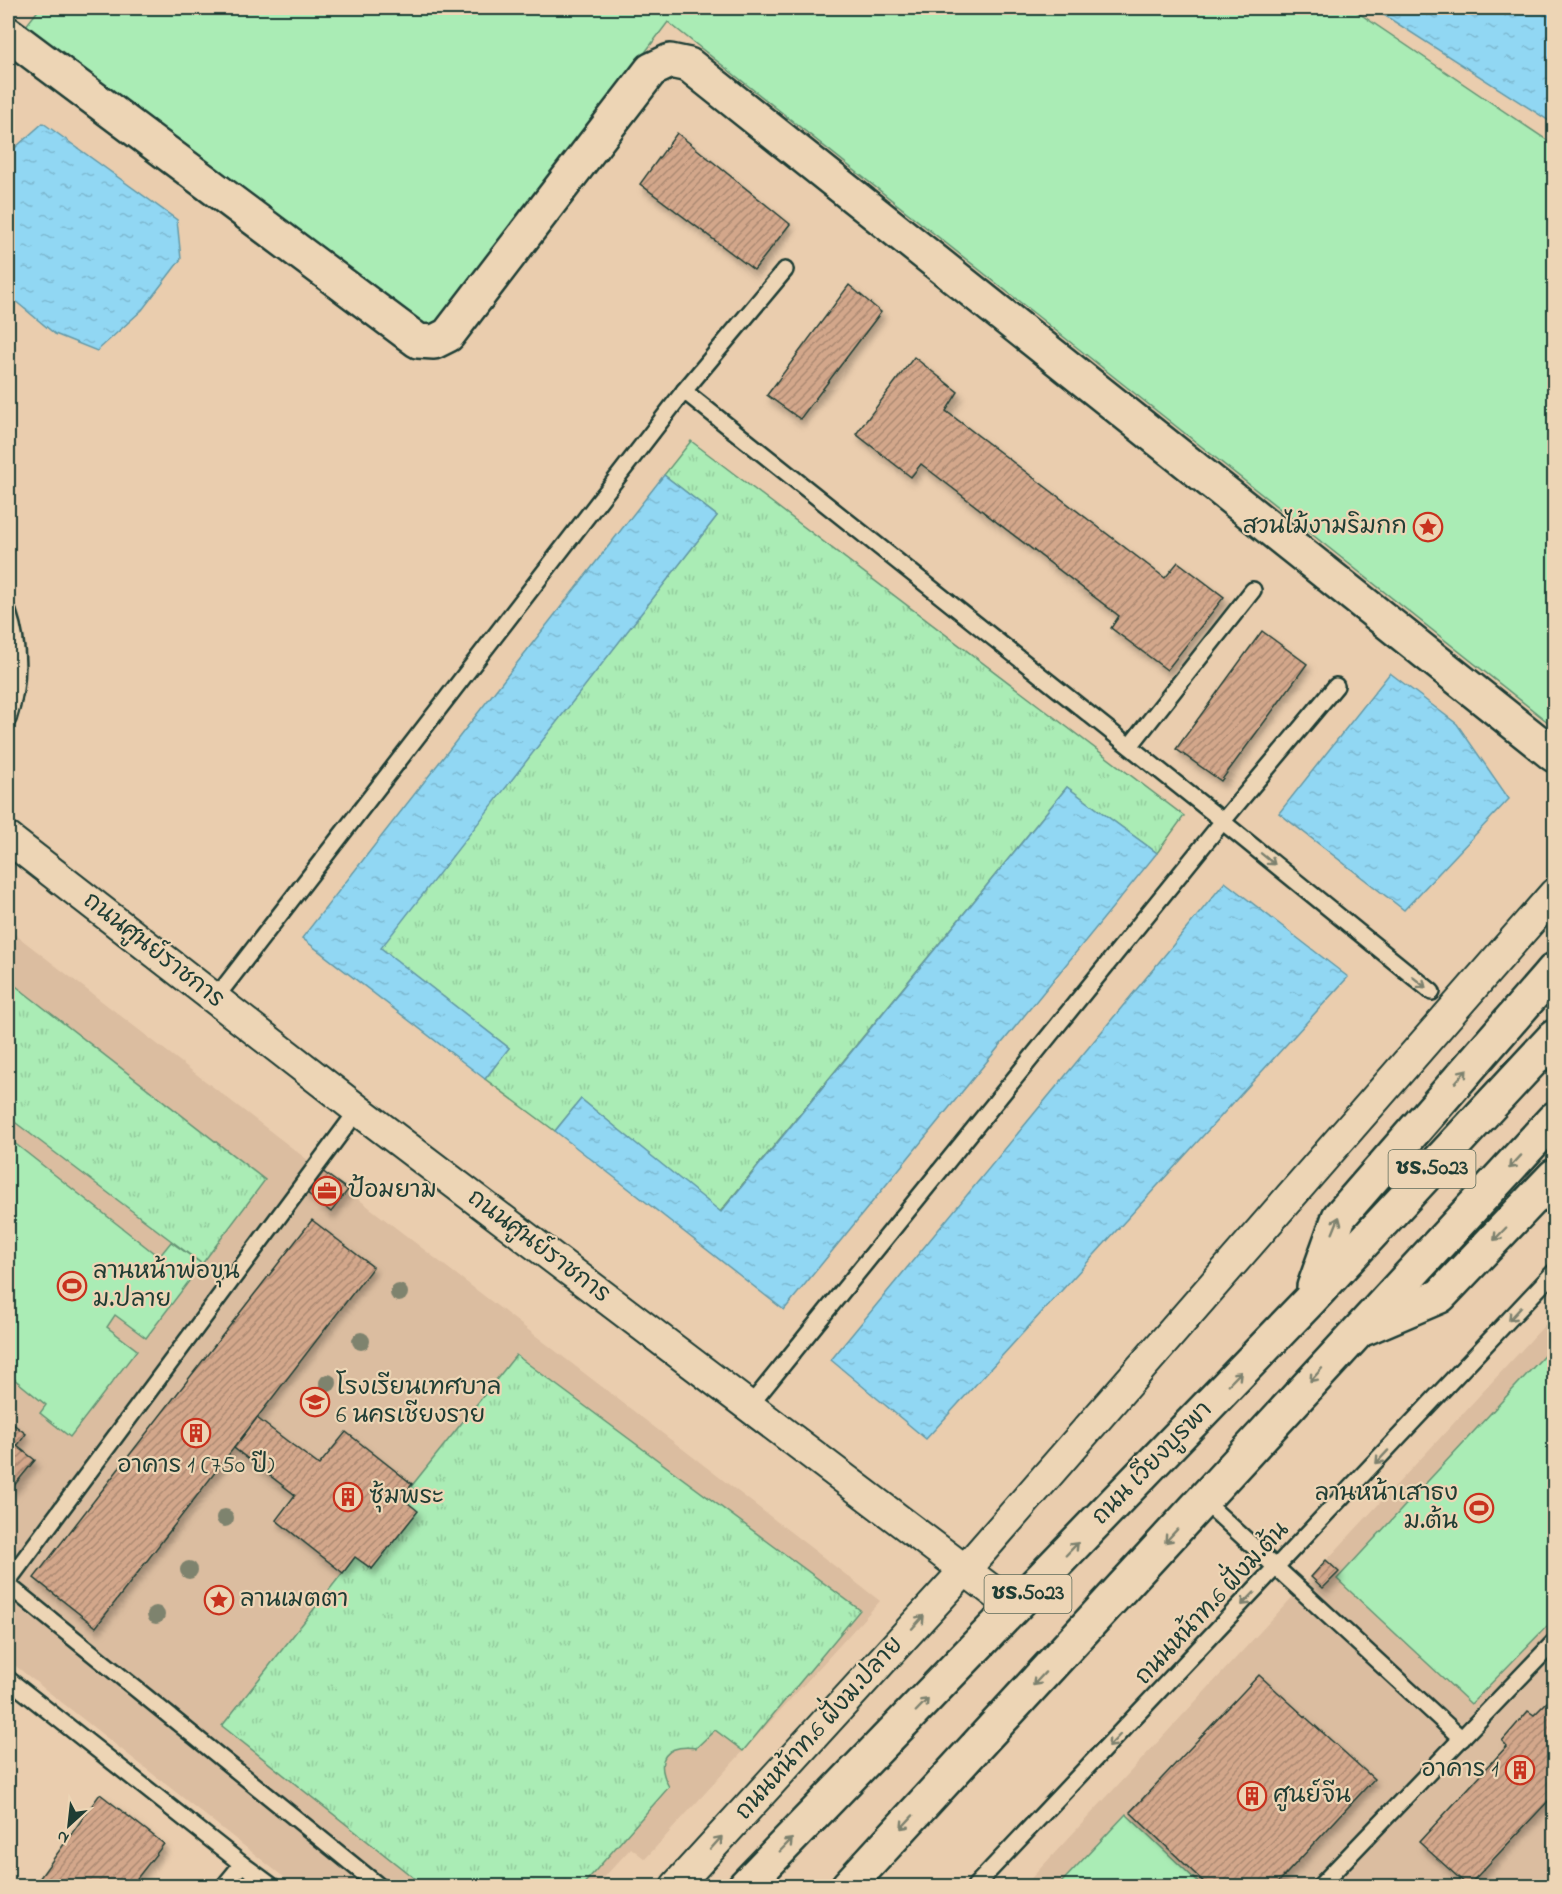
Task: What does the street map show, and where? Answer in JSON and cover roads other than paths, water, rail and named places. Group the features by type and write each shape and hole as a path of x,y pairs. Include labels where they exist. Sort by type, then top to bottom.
{"main road":[{"path":"8,34 418,341 434,342 448,335 651,70 670,61 689,65 1554,755"},
{"path":"1310,1300 1339,1217 1554,970"},
{"name":"ถนน เวียงบูรพา","path":"745,1887 1310,1300 1554,1037"},
{"name":"ชร.5023","path":"848,1887 1204,1501 1355,1332 1554,1119"},
{"path":"1355,1332 1440,1296 1554,1176"}],"street":[{"name":"ถนนศูนย์ราชการ","path":"8,838 214,1000 748,1408 1015,1608"},
{"name":"ถนนหน้าท.6 ฝั่งม.ปลาย","path":"676,1887 964,1571 1554,894"}],"lane":[{"path":"214,1000 684,391 784,270"},
{"path":"684,391 1130,746 1432,992"},
{"path":"1130,746 1253,590"},
{"path":"8,612 14,631 19,665 14,701 8,719"},
{"path":"748,1408 1223,821 1336,686"},
{"path":"358,1110 8,1583 379,1887"},
{"name":"ถนนหน้าท.6 ฝั่งม.ต้น","path":"975,1887 1278,1568 1554,1272"},
{"path":"1204,1501 1462,1739"},
{"path":"1320,1887 1554,1642"},
{"path":"8,1679 272,1887"},
{"path":"224,1887 243,1864"}],"water":[{"path":"1373,8 1554,8 1554,124"},
{"path":"43,123 177,220 181,259 142,310 97,351 55,334 8,295 8,154"},
{"path":"664,475 717,516 381,948 509,1048 485,1079 302,938"},
{"path":"1390,673 1457,724 1509,799 1404,910 1279,813"},
{"path":"1067,787 1157,853 784,1310 555,1131 581,1099 721,1212"},
{"path":"1225,882 1348,977 926,1439 831,1360"}],"place":[{"name":"สวนไม้งามริมกก","path":"1428,527"},
{"name":"ป้อมยาม","path":"327,1191"},
{"name":"ลานหน้าพ่อขุน ม.ปลาย","path":"72,1286"},
{"name":"โรงเรียนเทศบาล 6 นครเชียงราย","path":"315,1402"},
{"name":"อาคาร 1 (750 ปี)","path":"196,1433"},
{"name":"ซุ้มพระ","path":"348,1497"},
{"name":"ลานหน้าเสาธง ม.ต้น","path":"1479,1508"},
{"name":"ลานเมตตา","path":"219,1600"},
{"name":"อาคาร 1","path":"1520,1770"},
{"name":"ศูนย์จีน","path":"1252,1796"}]}
